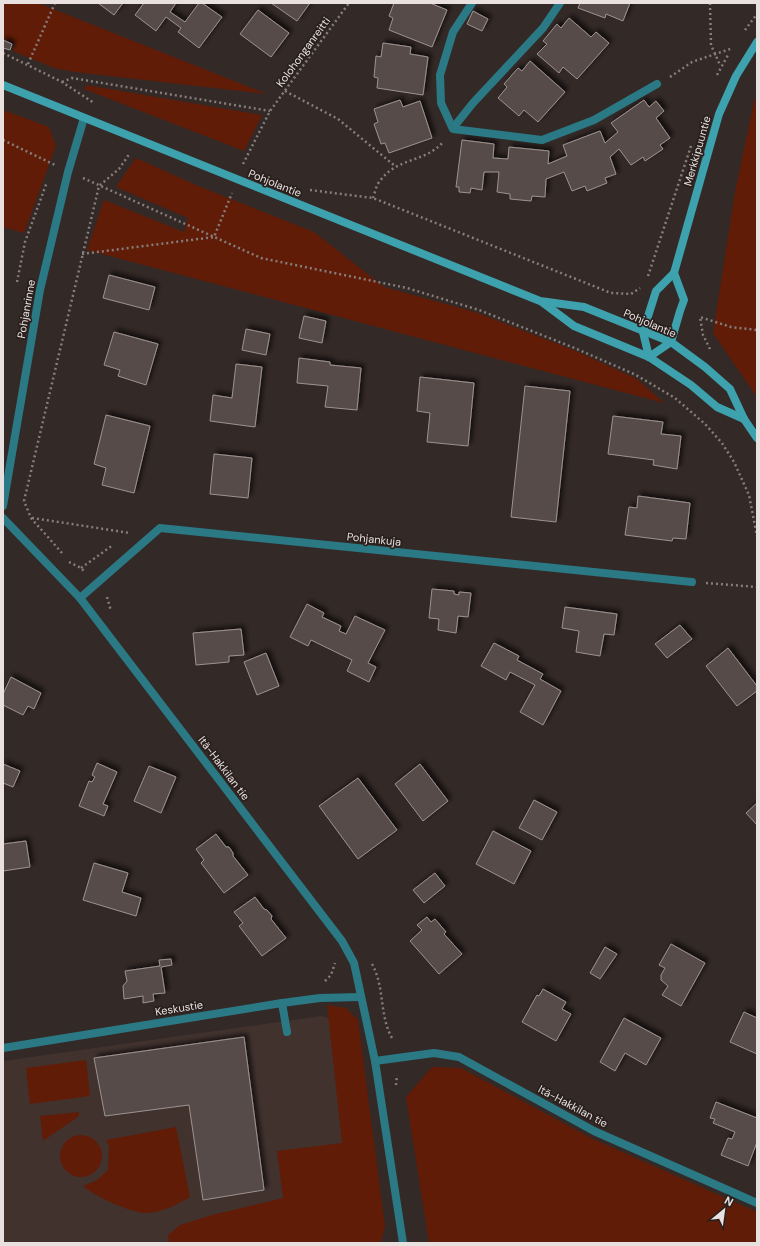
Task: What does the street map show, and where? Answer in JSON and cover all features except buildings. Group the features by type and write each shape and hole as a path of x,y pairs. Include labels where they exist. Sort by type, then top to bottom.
{"street":[{"path":"453,128 441,103 440,75 453,32 472,3"},
{"path":"453,128 473,103 543,28 560,3"},
{"name":"Merkkipuuntie","path":"643,332 656,291 674,273 719,114 736,76 757,42"},
{"path":"453,128 542,140 594,120 657,84"},
{"name":"Pohjolantie","path":"3,85 540,301 584,308 671,342 705,367 730,389 744,418 757,438"},
{"name":"Pohjanrinne","path":"3,506 40,290 68,172 84,118"},
{"path":"643,332 649,357 671,342 684,300 674,273"},
{"name":"Pohjolantie","path":"540,301 574,326 649,357 691,385 717,407 744,418"},
{"name":"Itä-Hakkilan tie","path":"3,518 80,598 342,941 354,963 375,1061 403,1243"},
{"path":"80,598 160,528"},
{"name":"Pohjankuja","path":"160,528 692,582"},
{"name":"Keskustie","path":"3,1048 282,1002 360,996"},
{"path":"282,1002 287,1032"},
{"name":"Itä-Hakkilan tie","path":"375,1061 434,1053 459,1057 594,1131 757,1203"}],"path":[{"path":"28,64 55,3"},
{"name":"Kolohonganreitti","path":"62,82 72,78 270,111 349,3"},
{"path":"710,3 711,45 720,66"},
{"path":"657,84 692,62 714,53 733,48"},
{"path":"3,53 62,82 95,103"},
{"path":"285,91 338,119 395,166"},
{"path":"373,198 379,181 395,166 436,150 453,128"},
{"path":"3,140 54,165 51,171"},
{"path":"118,542 81,568 70,562 31,518 24,501 98,186 119,169 129,154"},
{"path":"17,282 24,242 49,177"},
{"path":"98,186 261,258 407,288 479,310 577,349 636,375 675,398 705,424 722,443 734,462 749,495 757,536"},
{"path":"308,189 373,198 611,293 631,294"},
{"path":"82,254 214,237"},
{"path":"714,354 703,335 700,317 732,327 757,330"},
{"path":"31,518 129,533"},
{"path":"123,537 147,526 160,528"},
{"path":"692,582 757,587"},
{"path":"319,983 327,980 335,961"}],"shaded area":[{"path":"3,3 38,3 267,94 75,72 54,68 13,51 15,43 3,38"},
{"path":"86,85 262,115 244,151 84,89"},
{"path":"757,96 757,397 713,333 735,192 754,102"},
{"path":"3,110 49,127 56,146 24,233 3,227"},
{"path":"136,158 198,186 314,232 384,287 478,313 576,351 637,379 664,403 87,250 104,200 184,232 188,218 116,187"},
{"path":"327,1005 346,1008 358,1020 385,1226 381,1243 169,1243 168,1235 180,1225 212,1215 283,1198 277,1151 342,1143"},
{"path":"321,1016 336,1020 369,1243 3,1243 3,1061"},
{"path":"86,1060 90,1096 30,1104 26,1068"},
{"path":"432,1067 461,1068 591,1138 757,1212 757,1243 429,1243 406,1097"},
{"path":"79,1112 79,1116 43,1141 40,1116"},
{"path":"176,1127 190,1197 164,1210 146,1213 131,1210 113,1203 83,1186 97,1180 108,1170 109,1146 106,1140"},
{"path":"81,1135 96,1141 102,1156 96,1171 81,1177 66,1171 60,1156 66,1141"}]}
